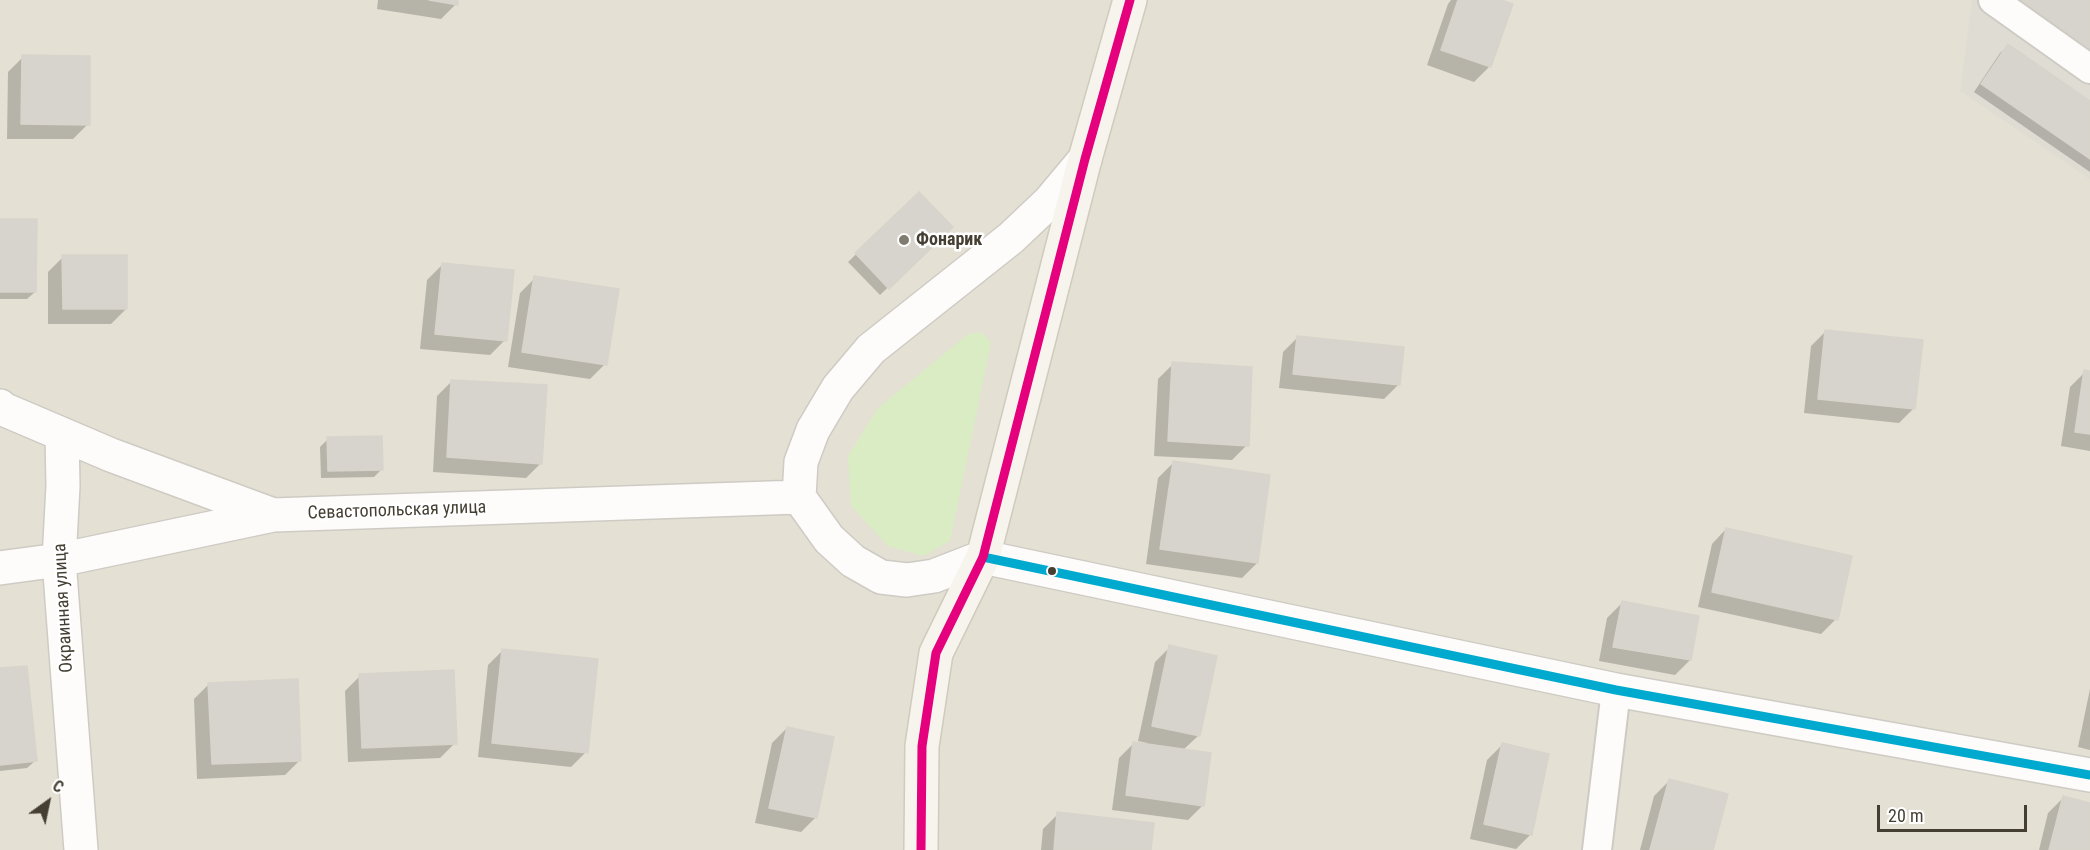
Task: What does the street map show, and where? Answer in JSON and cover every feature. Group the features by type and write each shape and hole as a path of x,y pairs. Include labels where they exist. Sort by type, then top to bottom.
{"street":[{"path":"921,850 922,746 936,653 983,557 1085,159 1130,0"},
{"path":"1085,159 1049,202 1011,238 871,349 838,388 813,430 801,462 799,497 829,539 853,561 881,577 907,580 934,576 983,557 1616,690 2090,775"},
{"path":"0,406 111,455 273,515"},
{"name":"Окраинная улица","path":"62,434 63,486 59,560 81,850"},
{"name":"Севастопольская улица","path":"0,568 59,560 273,515 799,497"}],"lane":[{"path":"1993,0 2090,69"},
{"path":"1597,850 1616,690"}],"shaded area":[{"path":"0,0 2090,0 2090,850 0,850"},
{"path":"1972,0 2090,0 2090,179 1960,91"}],"green space":[{"path":"981,332 991,342 950,541 924,556 888,546 851,506 848,456 878,408 968,334"}],"building":[{"path":"429,0 458,0 458,5"},
{"path":"1458,0 1501,0 1513,4 1491,67 1441,50"},
{"path":"2018,0 2090,0 2090,50 2082,45"},
{"path":"2008,44 2090,101 2090,159 1981,84"},
{"path":"22,55 90,56 90,125 21,124"},
{"name":"Фонарик","path":"919,192 953,227 889,289 855,253"},
{"path":"0,219 37,219 36,292 0,292"},
{"path":"62,255 127,255 127,309 63,309"},
{"path":"442,263 514,270 507,341 435,334"},
{"path":"534,276 619,289 607,365 522,352"},
{"path":"1825,330 1923,340 1915,409 1818,399"},
{"path":"1297,336 1404,347 1400,385 1293,374"},
{"path":"1172,362 1252,367 1249,446 1168,441"},
{"path":"2084,370 2090,371 2090,434 2075,432"},
{"path":"451,380 547,385 542,464 447,457"},
{"path":"382,436 383,470 328,471 327,437"},
{"path":"1173,461 1270,475 1258,563 1160,549"},
{"path":"1726,528 1852,556 1838,620 1712,592"},
{"path":"1622,601 1699,616 1691,660 1613,647"},
{"path":"1169,645 1217,656 1200,736 1152,726"},
{"path":"502,649 598,659 588,753 492,743"},
{"path":"27,666 37,761 0,765 0,668"},
{"path":"454,670 457,744 362,748 359,674"},
{"path":"298,679 301,761 212,764 208,683"},
{"path":"787,727 834,737 817,818 769,808"},
{"path":"1133,742 1211,753 1204,806 1126,795"},
{"path":"1502,743 1549,754 1532,835 1484,824"},
{"path":"1669,779 1728,794 1713,850 1650,850"},
{"path":"2063,796 2090,803 2090,850 2049,850"},
{"path":"1057,812 1154,823 1151,850 1054,850"}],"transit line":[{"path":"921,850 922,746 936,653 983,557 1085,159 1130,0"},
{"path":"983,557 1616,690 2090,775"}],"place":[{"name":"Фонарик","path":"904,240"}]}
